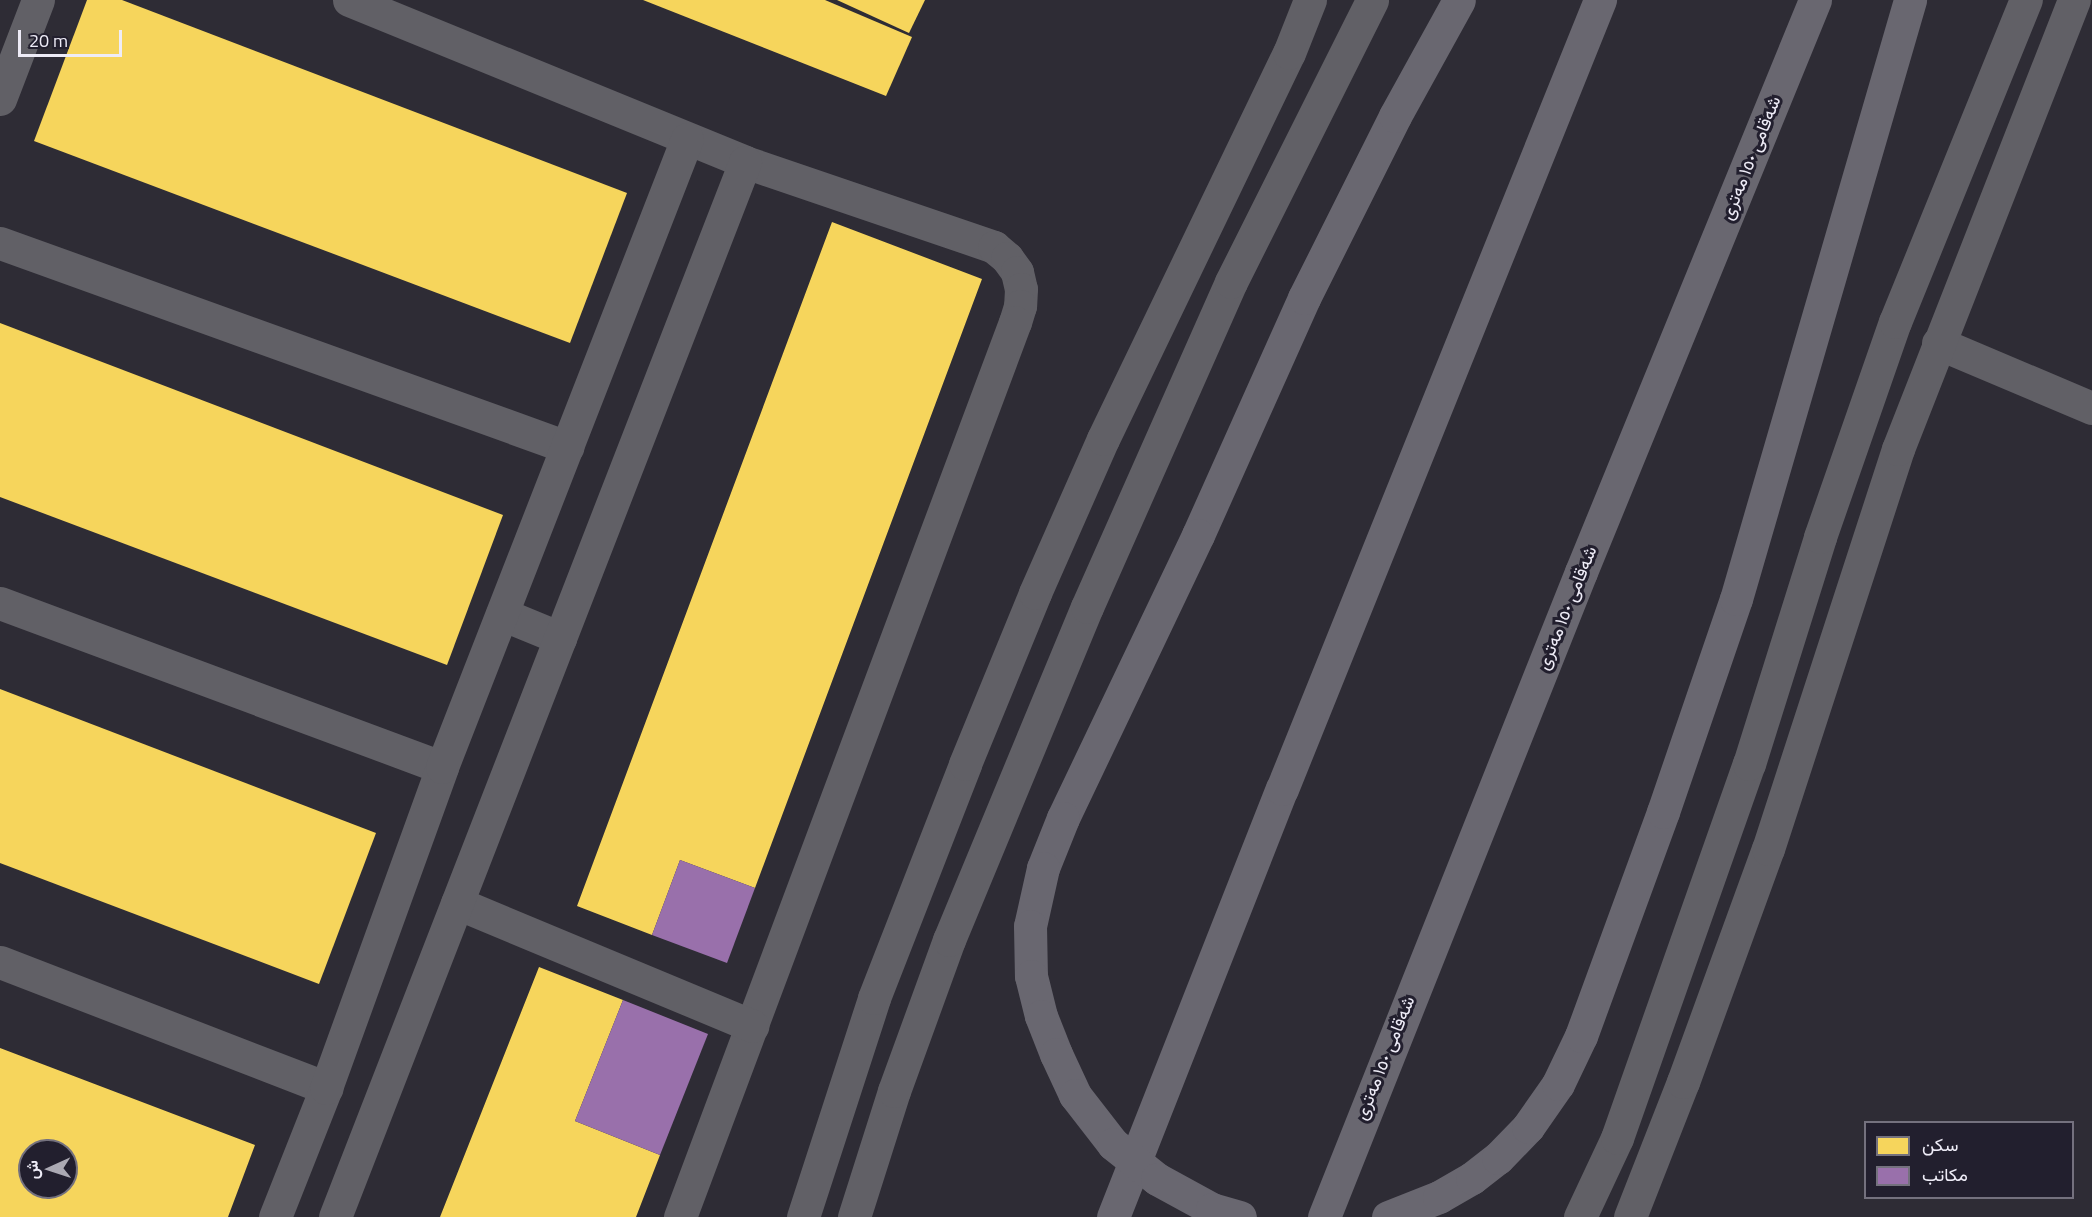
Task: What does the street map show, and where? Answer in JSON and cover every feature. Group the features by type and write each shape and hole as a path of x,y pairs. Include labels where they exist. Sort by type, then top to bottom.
{"highway":[{"path":"1240,1217 1212,1209 1158,1179 1113,1144 1076,1095 1041,1016 1031,976 1030,926 1047,858 1063,818 1198,535 1304,298 1395,116 1460,0"},
{"path":"1113,1217 1282,789 1600,0"},
{"name":"شەقامی ١٥٠ مەتری","path":"1324,1217 1581,572 1815,0"},
{"path":"1388,1217 1439,1197 1472,1178 1498,1158 1528,1127 1558,1084 1581,1036 1663,812 1736,599 1910,0"}],"street":[{"path":"0,99 38,0"},
{"path":"349,0 745,162 994,247 1008,258 1017,273 1021,289 1020,306 1015,322 680,1217"},
{"path":"803,1217 874,998 1031,604 1103,439 1289,52 1310,0"},
{"path":"854,1217 894,1091 949,939 1087,607 1231,282 1372,0"},
{"path":"1580,1217 1617,1138 1749,764 1820,537 1895,322 2026,0"},
{"path":"1630,1217 1683,1082 1768,849 1898,449 2074,0"},
{"path":"274,1217 326,1088 442,767 687,139"},
{"path":"335,1217 745,162"},
{"path":"0,243 567,447"},
{"path":"1938,343 2092,408"},
{"path":"0,603 442,767"},
{"path":"502,614 560,638"},
{"path":"458,903 752,1026"},
{"path":"0,962 326,1088"}],"building: سكن":[{"path":"87,0 122,0 627,193 570,343 34,141"},
{"path":"643,0 825,0 912,37 886,96"},
{"path":"837,0 925,0 909,33"},
{"path":"832,222 982,279 755,888 680,860 652,935 577,906"},
{"path":"0,323 503,515 447,665 0,497"},
{"path":"0,689 376,833 319,984 0,863"},
{"path":"539,967 623,1000 575,1121 660,1155 636,1217 440,1217"},
{"path":"0,1048 255,1145 228,1217 0,1217"}],"building: مكاتب":[{"path":"680,860 755,888 727,963 652,935"},
{"path":"623,1000 708,1034 660,1155 575,1121"}]}
